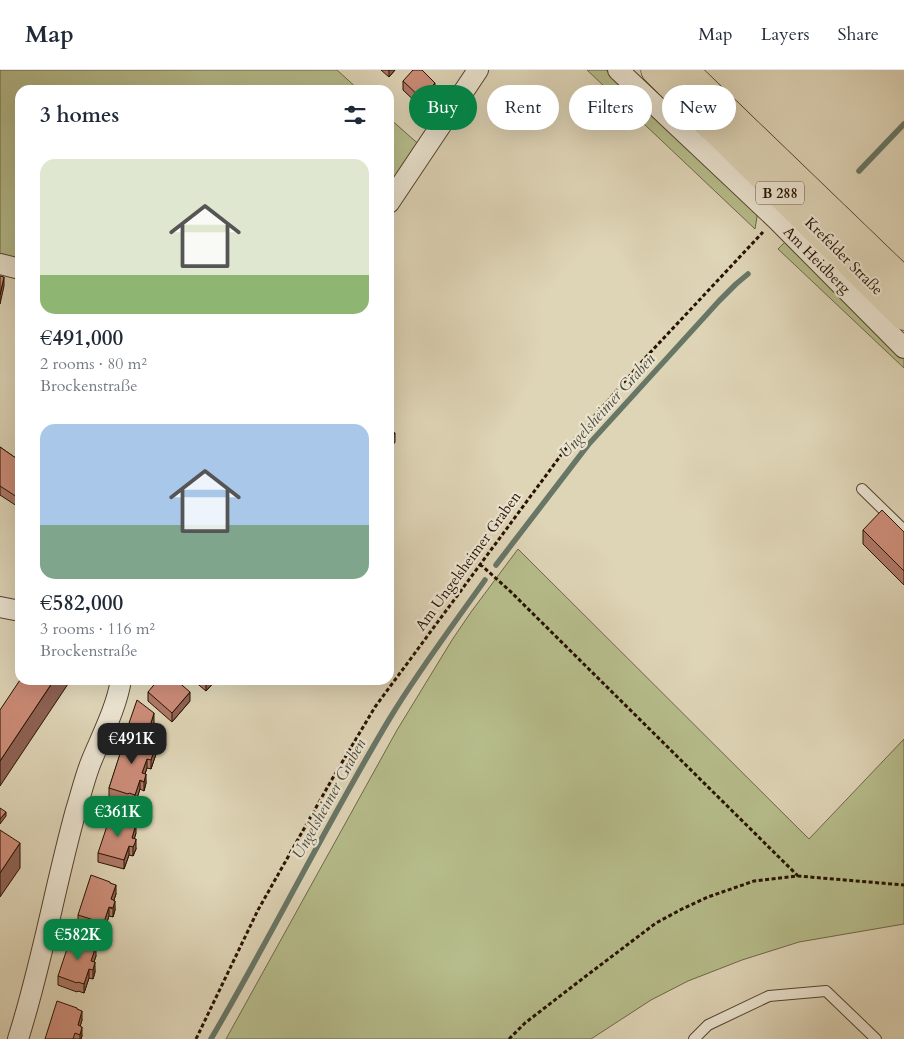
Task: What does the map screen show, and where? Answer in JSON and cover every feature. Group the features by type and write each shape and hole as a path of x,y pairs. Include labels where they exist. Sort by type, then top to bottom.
{"highway":[{"name":"Krefelder Straße","path":"656,70 904,316"},
{"name":"Krefelder Straße","path":"684,70 904,282"}],"street":[{"path":"394,196 478,70"},
{"name":"Am Heidberg","path":"618,70 776,219 904,348"},
{"path":"0,264 15,268"},
{"path":"0,607 15,610"},
{"path":"18,1039 38,970 77,808 90,764 106,728 120,685"}],"lane":[{"path":"862,489 904,530"},
{"path":"694,1039 708,1025 769,996 826,990 876,1039"}],"path":[{"name":"Am Ungelsheimer Graben","path":"394,681 564,450 647,356 776,219"},
{"path":"480,564 510,591 798,876"},
{"name":"Am Ungelsheimer Graben","path":"196,1039 258,910 331,781 375,707 391,685"},
{"path":"509,1039 525,1023 632,940 662,920 708,897 754,881 798,876 904,885"}],"green space":[{"path":"0,70 337,70 354,85 15,85 15,270 0,266"},
{"path":"587,70 606,70 622,85 603,85"},
{"path":"652,113 662,122 662,130 671,130 756,211 755,229 650,130 652,130"},
{"path":"394,122 423,148 394,189"},
{"path":"786,241 904,353 904,368 778,249"},
{"path":"518,549 809,839 904,739 904,924 799,942 742,960 688,981 651,1000 591,1039 226,1039 397,730 452,640"}],"building":[{"path":"413,70 422,70 435,83 433,85 409,85 409,87 403,81"},
{"path":"0,276 4,277 0,295"},
{"path":"0,447 15,458 15,496 0,486"},
{"path":"882,510 904,532 904,571 863,530"},
{"path":"17,685 51,685 0,761 0,710"},
{"path":"154,685 182,685 190,692 172,713 148,692"},
{"path":"137,700 154,713 147,736 127,729"},
{"path":"126,735 156,745 151,760 147,759 142,773 146,774 144,782 140,780 135,795 109,788"},
{"path":"0,808 6,812 0,819"},
{"path":"111,814 136,824 132,838 136,839 135,843 133,847 129,846 124,860 98,853"},
{"path":"0,830 20,843 0,873"},
{"path":"91,875 116,885 111,899 115,901 113,908 109,907 104,922 78,915"},
{"path":"71,937 96,946 91,961 95,962 93,970 89,969 84,984 58,976"},
{"path":"57,1001 82,1011 78,1025 82,1027 80,1035 75,1033 73,1039 45,1039"}],"waterway":[{"name":"Ungelsheimer Graben","path":"859,171 904,124"},
{"name":"Ungelsheimer Graben","path":"496,565 588,445 719,301 748,274"},
{"name":"Ungelsheimer Graben","path":"211,1039 390,718 424,665 485,580"}]}
